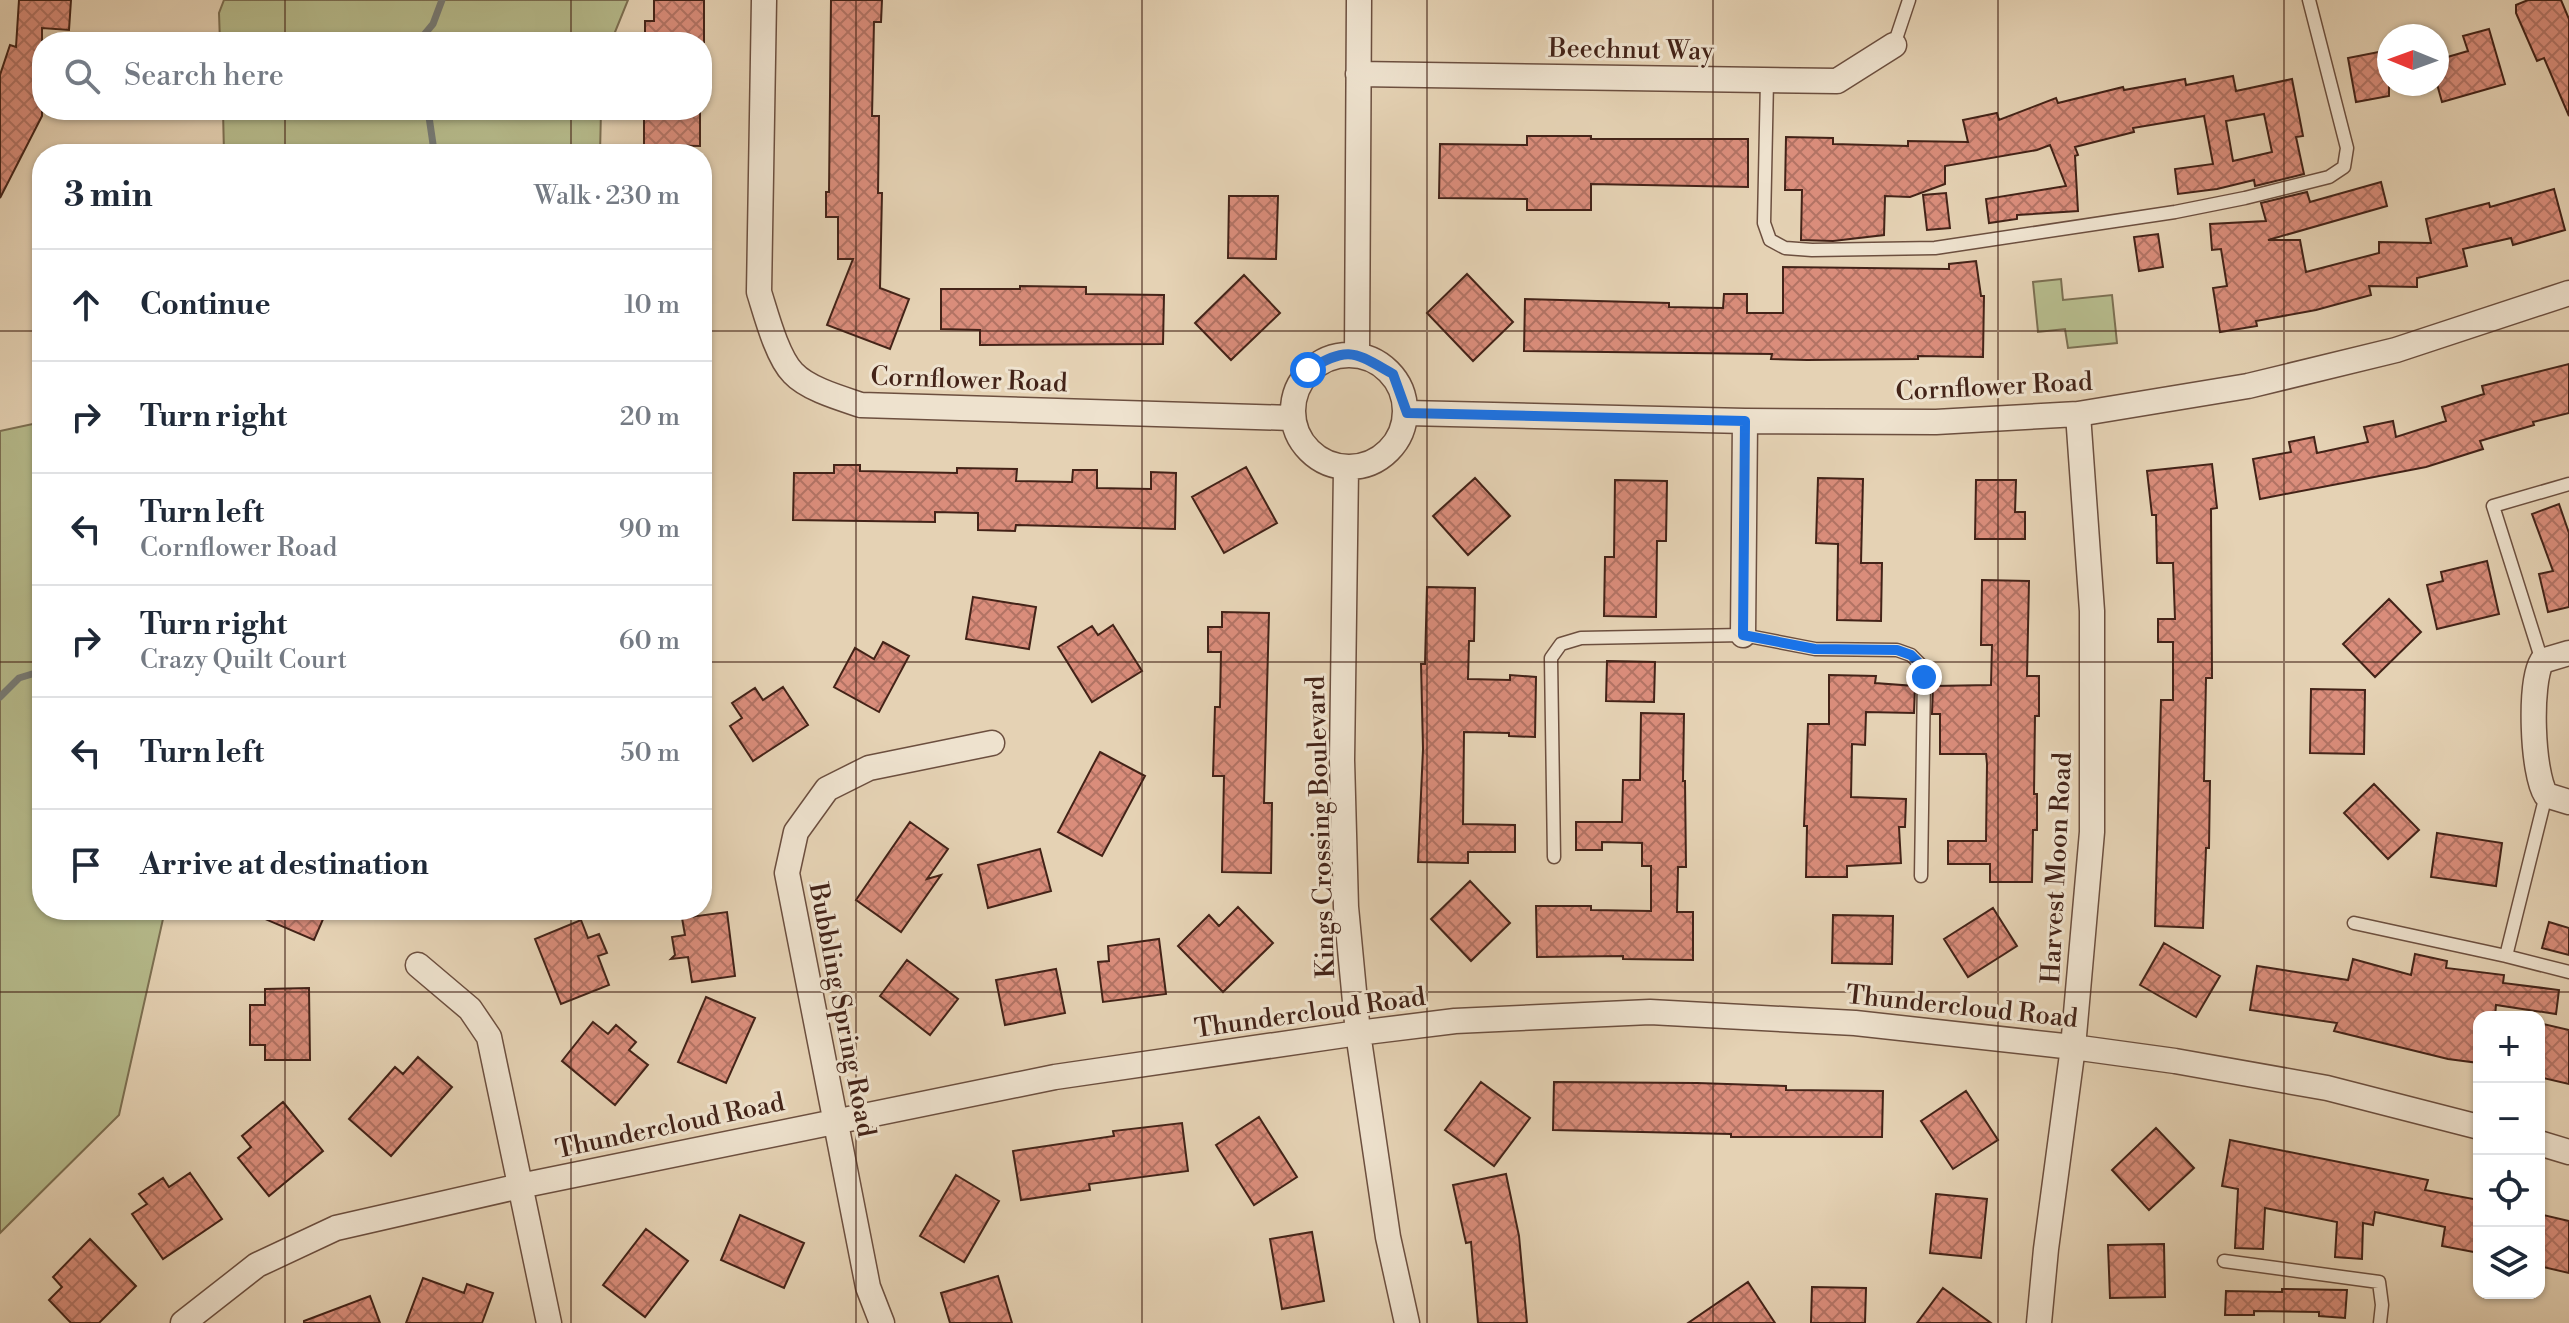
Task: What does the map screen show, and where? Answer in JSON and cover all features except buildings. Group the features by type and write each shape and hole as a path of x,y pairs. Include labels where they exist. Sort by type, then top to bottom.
{"street":[{"name":"Cornflower Road","path":"764,0 759,292 771,334 793,373 823,392 861,405 1291,418"},
{"path":"1357,354 1359,0"},
{"name":"Beechnut Way","path":"1358,74 1837,81 1894,45"},
{"name":"Cornflower Road","path":"1407,413 1936,422 2078,414 2248,386 2396,350 2569,293"},
{"path":"1357,354 1393,374 1407,413 1398,442 1375,463 1346,469 1309,454 1291,418 1294,392 1308,370 1331,356 1357,354"},
{"name":"Harvest Moon Road","path":"2039,1323 2073,1047 2092,832 2092,611 2078,414"},
{"path":"1743,635 1745,421"},
{"name":"Kings Crossing Boulevard","path":"1346,469 1342,760 1346,907 1358,1033 1388,1237 1407,1323"},
{"path":"2557,798 2540,786 2534,685 2542,661 2569,653"},
{"name":"Bubbling Spring Road","path":"882,1323 868,1287 787,873 796,832 827,789 869,768 992,743"},
{"path":"418,965 470,1009 489,1037 549,1323"},
{"name":"Thundercloud Road","path":"183,1323 257,1265 336,1228 520,1186 1055,1077 1455,1021 1650,1012 1855,1023 2073,1047 2327,1088 2473,1125"},
{"path":"2545,1145 2569,1152"}],"lane":[{"path":"1894,45 1909,0"},
{"path":"1767,80 1764,223 1770,240 1785,248 1812,250 1935,248 2175,212 2329,177 2344,167 2347,148 2309,0"},
{"path":"2542,661 2493,506 2569,484"},
{"path":"1554,857 1551,658 1561,644 1581,638 1743,635 1815,649 1897,650 1911,655 1920,664 1924,677 1921,876"},
{"path":"2506,956 2557,798"},
{"path":"2354,923 2569,972"},
{"path":"2224,1261 2379,1282 2382,1305 2380,1323"}],"green space":[{"path":"224,0 628,0 615,32 220,32 219,13"},
{"path":"223,120 601,120 600,144 224,144"},
{"path":"2061,279 2063,300 2112,295 2117,343 2068,348 2065,329 2038,332 2033,282"},
{"path":"32,424 32,920 163,920 119,1115 0,1233 0,431"}],"waterway":[{"path":"426,32 433,24 442,0"},
{"path":"429,120 433,144"},
{"path":"0,697 19,678 32,674"}],"route":[{"path":"1308,370 1331,356 1357,354 1393,374 1407,413 1745,421 1743,635 1815,649 1897,650 1911,655 1920,664 1924,677"}]}
